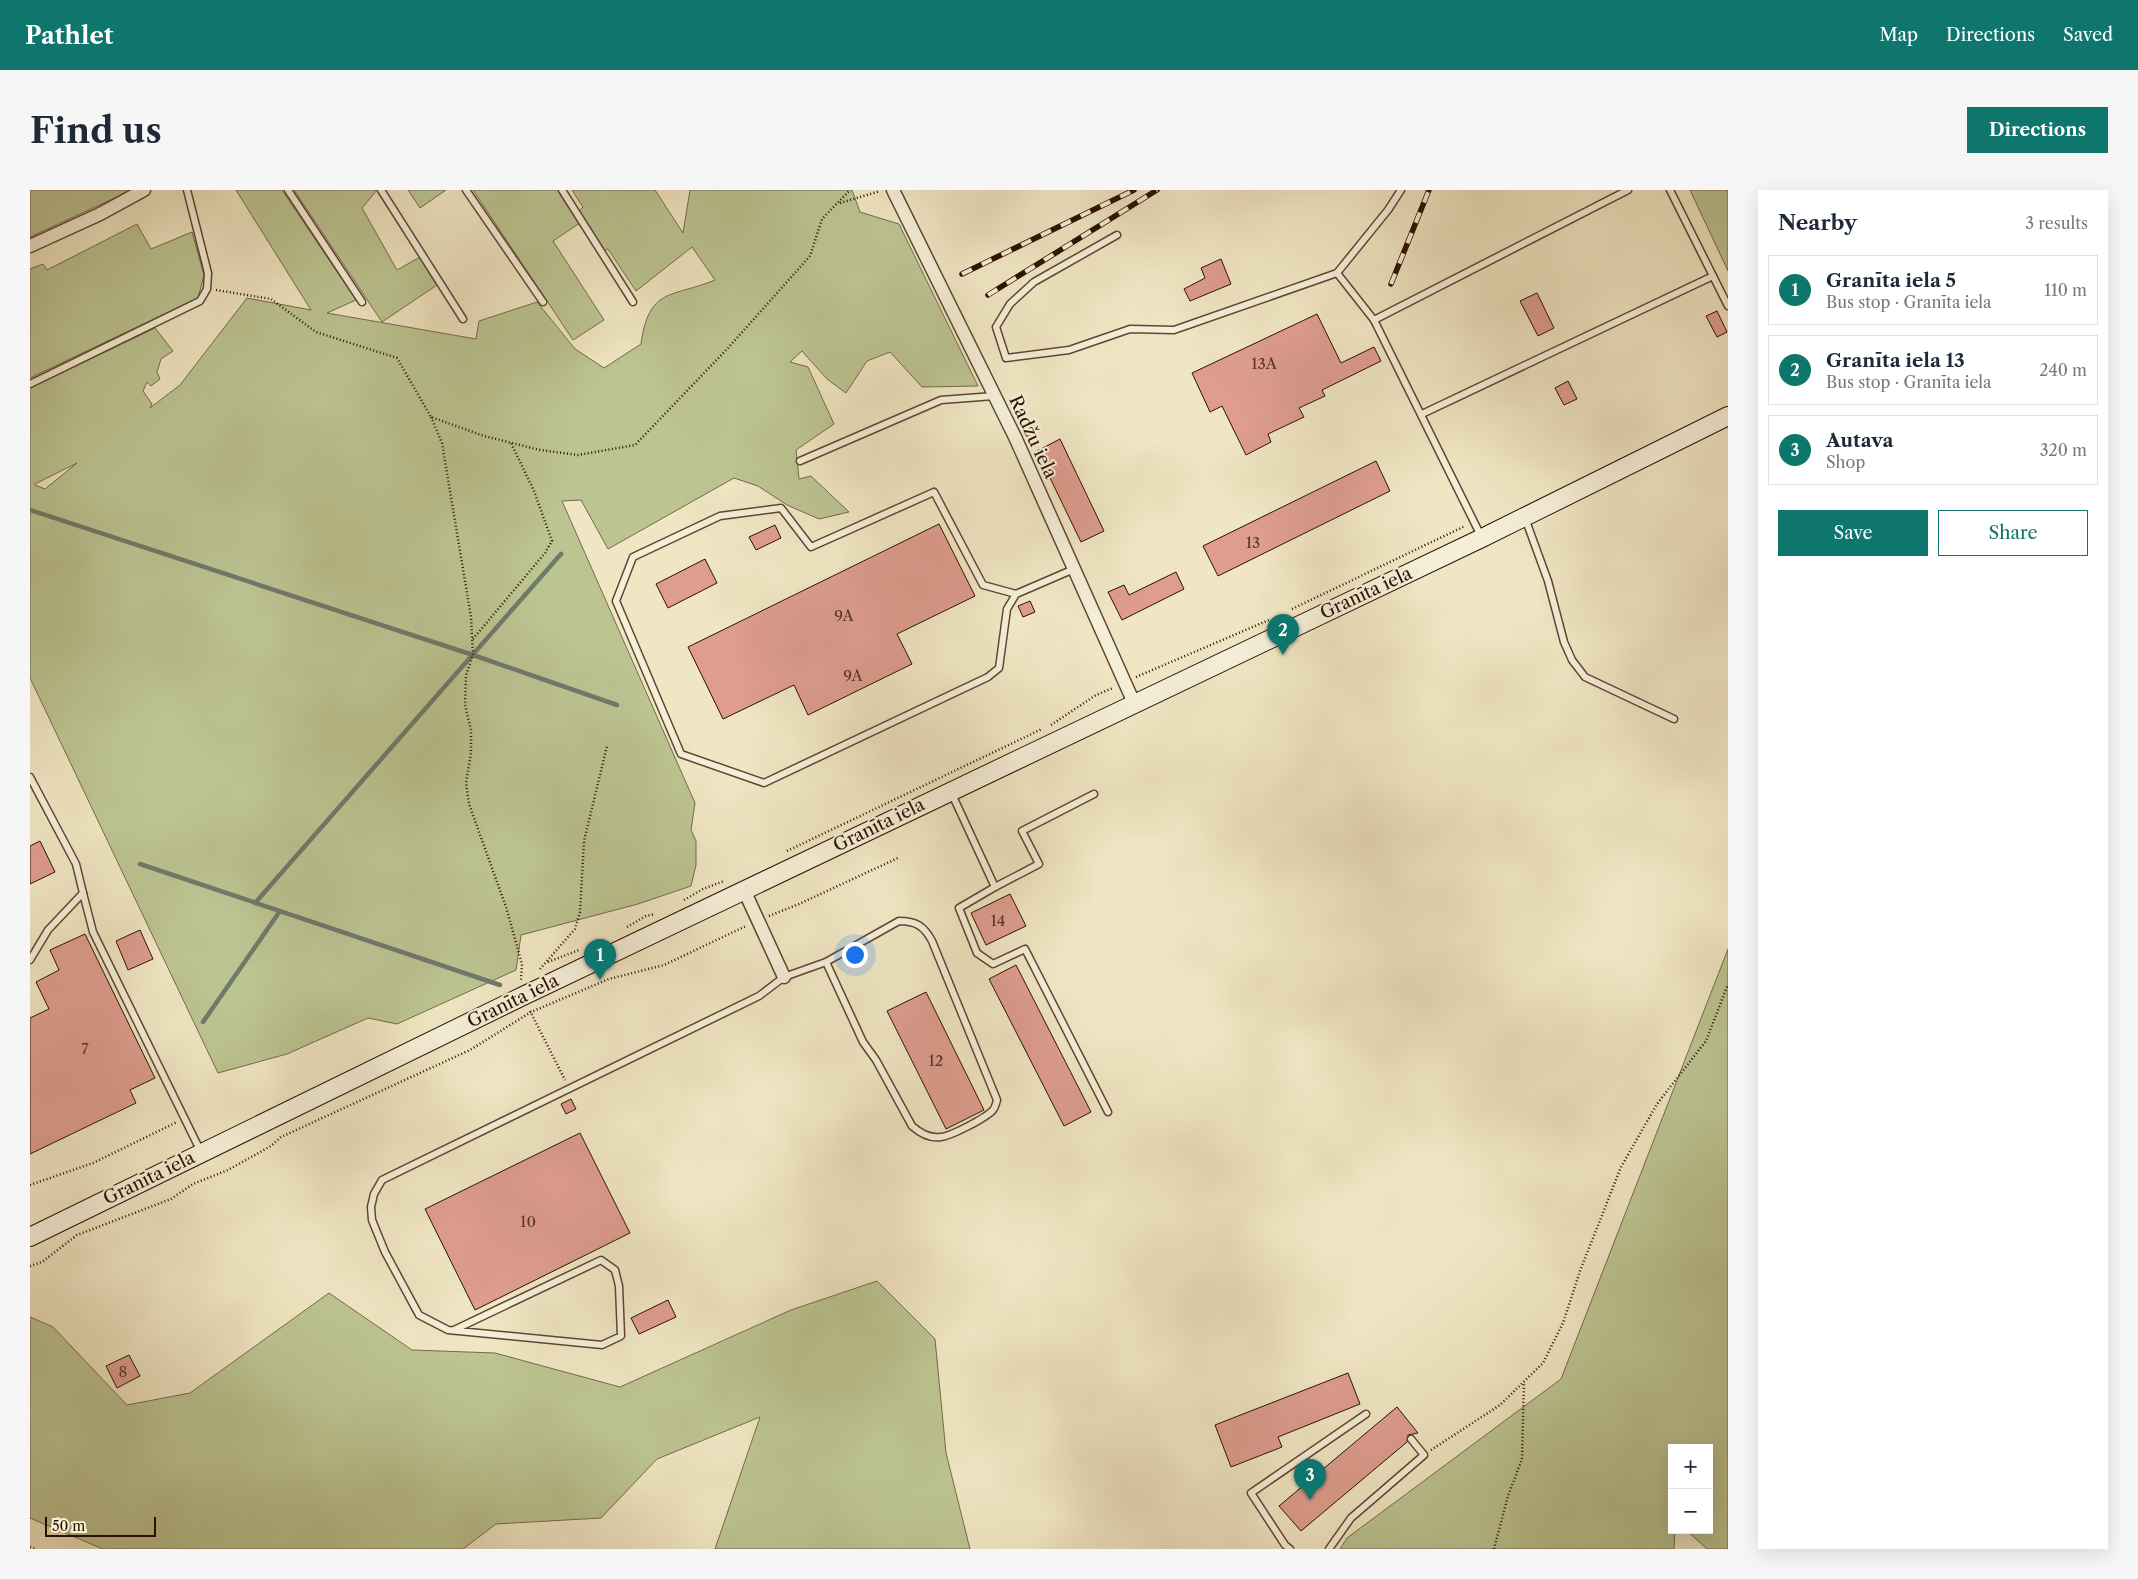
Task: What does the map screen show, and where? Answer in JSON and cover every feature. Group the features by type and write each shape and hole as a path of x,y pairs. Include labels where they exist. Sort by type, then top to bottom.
{"main road":[{"name":"Granīta iela","path":"30,1237 523,996 1482,538 1728,416"}],"street":[{"path":"30,246 100,214 144,190"},
{"name":"Radžu iela","path":"892,190 994,396 1134,703"},
{"path":"744,890 784,977"}],"lane":[{"path":"30,384 200,302 208,288 208,273 187,190"},
{"path":"288,190 362,302"},
{"path":"380,190 463,319"},
{"path":"466,190 543,302"},
{"path":"562,190 633,302"},
{"path":"1117,235 1034,282 1010,304 996,327 1006,358 1069,350 1130,329 1174,330 1337,273 1388,210 1401,190"},
{"path":"1374,320 1628,190"},
{"path":"1670,190 1728,306"},
{"path":"1337,273 1374,320 1482,538"},
{"path":"1422,414 1713,276"},
{"path":"800,461 941,400 994,396"},
{"path":"1016,594 983,585 934,492 811,547 781,508 720,516 633,557 616,601 681,754 764,783 988,678 998,668 1007,609 1016,594 1074,569"},
{"path":"1524,517 1548,581 1564,642 1572,660 1585,676 1674,719"},
{"path":"30,777 76,864 93,932 202,1153"},
{"path":"951,791 996,886"},
{"path":"1094,794 1022,831 1039,864 996,886 960,908 977,953 993,964 1025,949 1108,1112"},
{"path":"30,960 48,930 83,893"},
{"path":"454,1330 601,1260 615,1270 619,1286 621,1336 602,1345 448,1330 419,1316 385,1252 372,1220 371,1207 374,1194 382,1180 759,996 784,977 826,962 900,921 911,921 920,925 932,941 997,1100 994,1109 985,1117 941,1137 927,1136 912,1126 876,1060 863,1042 826,962"},
{"path":"1290,1549 1285,1545 1251,1493 1366,1414"},
{"path":"1329,1549 1351,1518 1424,1455 1411,1439"}],"path":[{"path":"431,417 484,436 540,450 578,455 634,445 728,348 810,256 822,219 850,190"},
{"path":"838,203 883,190"},
{"path":"208,288 271,299 316,332 397,358 431,417 442,443 471,617 473,655 466,675 466,705 471,730 471,753 466,783 469,804 506,906 522,964 520,984 523,996 569,1088"},
{"path":"472,640 545,553 552,541 534,491 511,442"},
{"path":"534,974 548,962 575,929 580,912 584,841 607,746"},
{"path":"30,1266 42,1262 77,1235 171,1199 194,1184 228,1170 271,1146 281,1137 470,1050 531,1012 609,979 664,965 758,920 799,904 898,858"},
{"path":"1424,1455 1450,1436 1500,1405 1542,1363 1563,1323 1580,1271 1621,1167 1656,1104 1706,1041 1728,984"},
{"path":"30,1185 93,1163 185,1118"},
{"path":"1494,1549 1508,1496 1522,1459 1524,1382"},
{"path":"30,1547 35,1549"}],"green space":[{"path":"30,190 132,190 30,237"},
{"path":"236,190 282,190 356,300 327,313 476,339 479,321 537,302 575,349 604,368 641,344 650,312 656,303 674,293 715,280 692,247 636,291 608,249 604,251 579,211 583,207 572,190 655,190 683,233 690,190 852,190 860,212 899,224 978,386 922,387 890,352 867,361 846,393 827,379 802,351 790,362 808,367 834,424 796,450 799,479 811,476 849,512 819,519 787,505 758,486 734,478 608,549 581,500 562,501 695,803 691,830 696,841 696,865 691,886 638,904 521,935 516,970 397,1024 368,1018 287,1054 218,1073 30,678 30,388 155,328 173,351 161,359 157,372 160,379 151,386 147,382 143,391 152,404 150,408 180,385 247,298 311,310","holes":["77,463 45,489 35,484"]},
{"path":"294,190 377,190 362,208 397,270 420,257 437,285 382,322"},
{"path":"408,190 446,190 420,208"},
{"path":"473,190 559,190 580,223 553,241 604,320 573,340"},
{"path":"1690,190 1728,190 1728,271"},
{"path":"137,224 151,249 192,232 204,275 198,298 30,378 30,269 43,264 47,270"},
{"path":"1728,949 1728,1549 1707,1549 1690,1534 1713,1534 1713,1444 1668,1444 1668,1534 1675,1534 1674,1549 1340,1549 1347,1538 1561,1379"},
{"path":"877,1281 935,1339 946,1453 970,1549 715,1549 760,1417 657,1459 601,1518 496,1524 463,1549 103,1549 30,1518 30,1317 53,1327 127,1405 190,1393 329,1293 412,1350 495,1353 620,1387 791,1310"}],"building":[{"path":"1221,259 1231,284 1190,301 1184,289 1205,278 1201,268"},
{"path":"1537,293 1554,328 1538,336 1520,301"},
{"path":"1717,311 1727,332 1717,337 1706,316"},
{"path":"1317,314 1341,363 1374,347 1381,361 1322,390 1325,396 1299,408 1304,417 1268,434 1271,442 1246,455 1222,406 1210,412 1192,373"},
{"path":"1568,381 1577,399 1564,405 1555,388"},
{"path":"1060,439 1104,531 1081,542 1037,451"},
{"path":"1376,461 1390,491 1218,576 1203,546"},
{"path":"939,524 975,596 897,634 912,664 808,715 794,685 723,719 688,647"},
{"path":"775,525 781,538 756,550 749,537"},
{"path":"705,559 717,583 668,608 656,584"},
{"path":"1176,572 1184,589 1122,620 1108,592 1124,585 1129,595"},
{"path":"1030,601 1035,612 1023,617 1018,606"},
{"path":"40,841 55,872 30,884 30,846"},
{"path":"1010,894 1026,926 986,945 971,913"},
{"path":"140,930 153,959 128,970 116,941"},
{"path":"85,934 155,1078 130,1090 136,1103 30,1154 30,1018 49,1009 36,982 59,970 50,950"},
{"path":"1016,965 1091,1112 1064,1126 989,979"},
{"path":"926,992 984,1110 946,1129 887,1011"},
{"path":"571,1099 576,1109 566,1114 561,1104"},
{"path":"580,1133 630,1233 475,1310 425,1209"},
{"path":"668,1300 676,1317 639,1334 631,1318"},
{"path":"129,1355 140,1376 117,1388 106,1366"},
{"path":"1348,1373 1360,1404 1278,1437 1282,1447 1231,1467 1215,1425"},
{"path":"1397,1407 1418,1433 1408,1435 1407,1442 1301,1531 1279,1506"}],"waterway":[{"path":"30,510 473,655 617,705"},
{"path":"255,903 561,554"},
{"path":"140,864 500,985"},
{"path":"203,1022 280,911"}],"railway":[{"path":"962,274 1134,190"},
{"path":"988,295 1157,190"},
{"path":"1391,284 1429,190"}],"place":[{"name":"Granīta iela 13","path":"1283,655"},
{"name":"Granīta iela 5","path":"600,980"},
{"name":"Autava","path":"1310,1500"}]}
